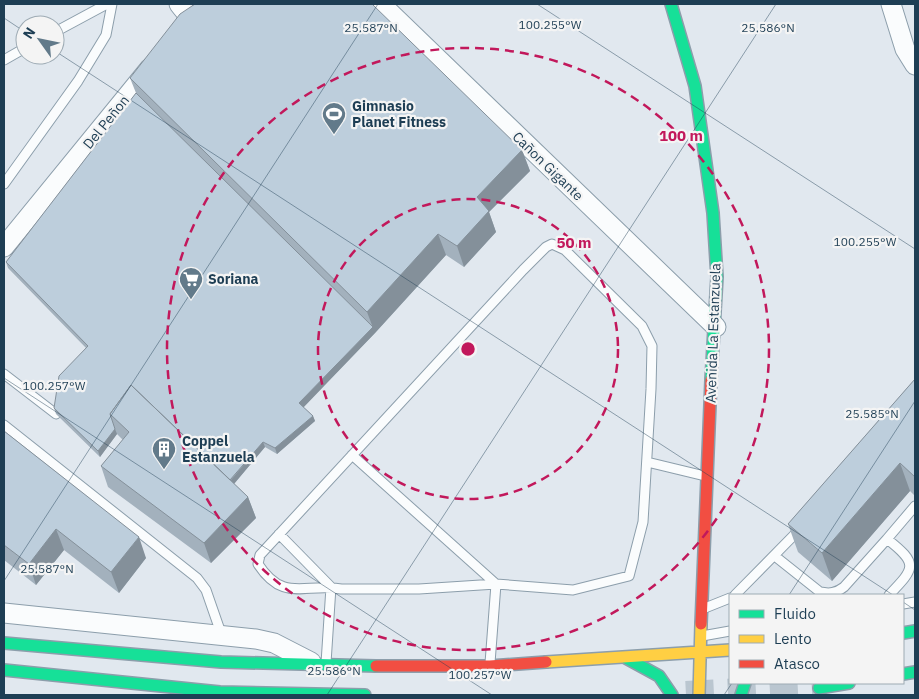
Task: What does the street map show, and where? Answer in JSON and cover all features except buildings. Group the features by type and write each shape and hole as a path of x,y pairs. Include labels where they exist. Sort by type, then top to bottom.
{"main road":[{"name":"Avenida La Estanzuela","path":"671,4 695,86 713,213 718,277 706,477 699,695"},
{"path":"4,643 221,662 490,666 729,650"},
{"path":"625,658 651,668 668,686 672,695"},
{"path":"4,670 220,692 365,695"},
{"path":"819,688 843,684"}],"street":[{"path":"179,4 191,18"},
{"name":"Cañon Gigante","path":"381,4 716,327"},
{"path":"891,4 905,49 915,65"},
{"path":"178,34 191,18 207,9"},
{"name":"Del Peñon","path":"4,247 160,57"},
{"path":"4,612 222,636 274,644 320,664"}],"lane":[{"path":"65,27 107,4"},
{"path":"4,184 78,81 106,36 112,4"},
{"path":"4,60 15,54"},
{"path":"4,172 19,162"},
{"path":"552,244 565,250 642,326 648,335 652,346 647,462 643,522 629,576 573,590 496,584 419,589 342,590 331,587 297,590 285,588 262,569 258,559 523,270 546,247 552,244"},
{"path":"4,374 56,414"},
{"path":"4,425 196,578 206,590 222,636"},
{"path":"352,455 496,584"},
{"path":"647,462 706,477"},
{"path":"776,556 820,592 828,594 837,592 844,587 915,506"},
{"path":"736,594 776,556 809,520"},
{"path":"279,534 331,587"},
{"path":"887,539 909,557 911,561 909,574 890,594"},
{"path":"490,666 496,584"},
{"path":"320,664 331,587"},
{"path":"701,610 729,598"},
{"path":"700,636 729,631"}],"tunnel":[{"path":"686,695 819,688"}],"traffic: fast":[{"path":"671,4 695,86 713,213 717,277 711,380"},
{"path":"904,633 915,631"},
{"path":"4,643 221,662 376,666"},
{"path":"626,658 659,676 672,695"},
{"path":"4,670 220,692 365,695"},
{"path":"904,674 915,672"},
{"path":"741,695 745,684"},
{"path":"819,688 843,684"}],"traffic: slow":[{"path":"699,695 701,624"},
{"path":"546,662 729,650"}],"traffic: jam":[{"path":"701,624 711,380"},
{"path":"376,666 490,666 546,662"}],"place":[{"name":"Gimnasio Planet Fitness","path":"334,135"},
{"name":"Soriana","path":"191,300"},
{"name":"Coppel Estanzuela","path":"164,470"}]}
